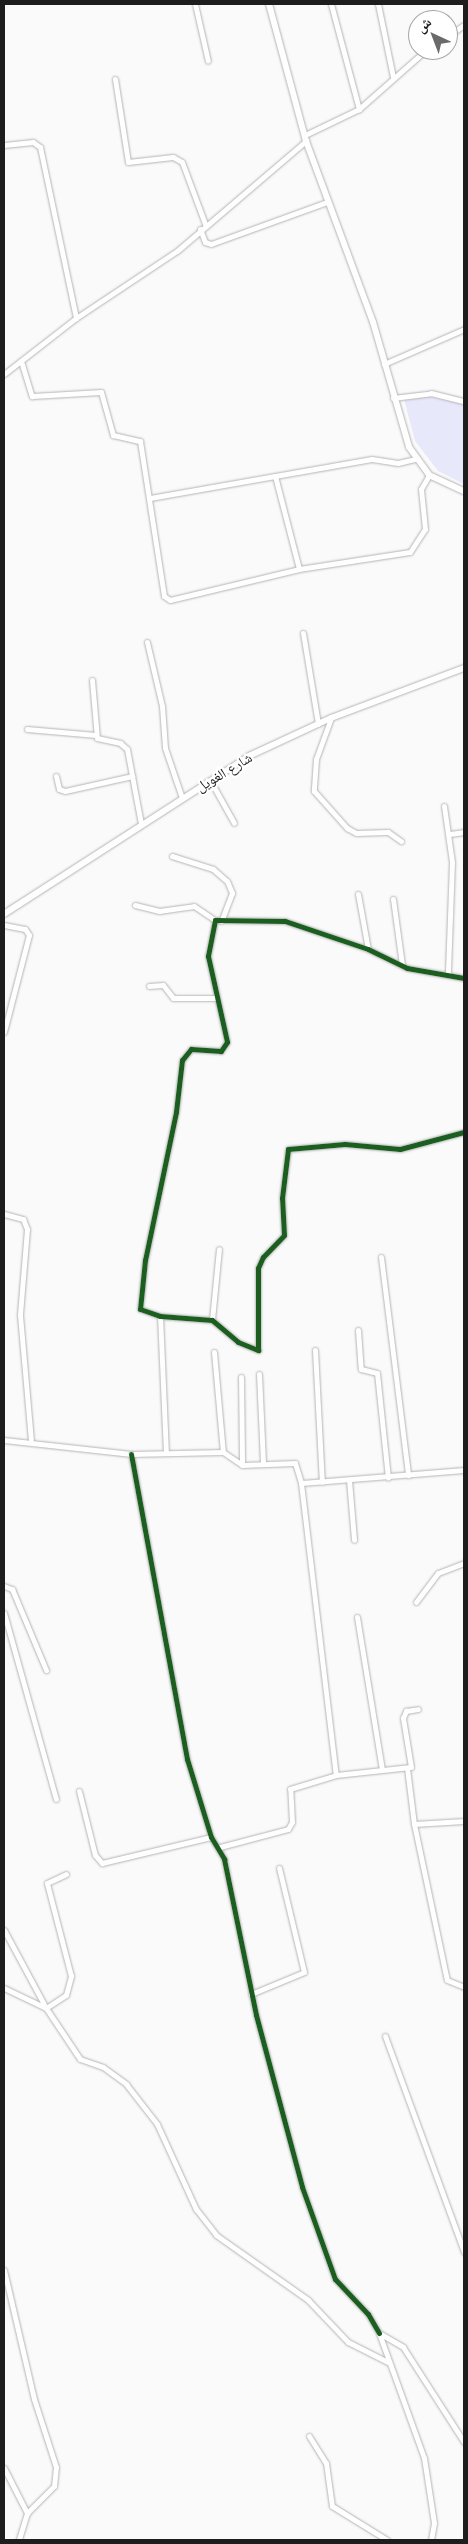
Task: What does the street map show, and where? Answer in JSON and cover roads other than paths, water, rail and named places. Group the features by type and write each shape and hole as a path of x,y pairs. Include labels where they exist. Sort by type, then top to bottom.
{"street":[{"path":"195,4 208,61"},
{"path":"270,4 306,138 415,459 428,475 464,491"},
{"path":"331,4 359,109"},
{"path":"378,4 393,77"},
{"path":"4,374 76,318 156,266 306,138 359,109 414,60"},
{"path":"115,79 128,162 173,157 182,162 203,227 205,242 211,244 327,202"},
{"path":"4,145 33,142 40,147 76,318"},
{"path":"384,364 464,330"},
{"path":"21,361 32,396 101,392 113,435 121,440 136,438 143,445 166,599 299,570 410,552 425,529 422,490 428,475"},
{"path":"393,398 431,393 464,401"},
{"path":"150,498 372,459 398,463 415,459"},
{"path":"275,476 299,570"},
{"path":"302,633 318,724"},
{"path":"147,642 162,706 165,748 182,798"},
{"name":"شارع الغويل","path":"4,914 210,780 331,718 464,668"},
{"path":"92,680 96,735 100,741 124,746 141,824"},
{"path":"331,718 316,759 314,791 347,828 356,833 388,832 402,841"},
{"path":"28,729 96,735"},
{"path":"56,776 59,789 65,791 132,776"},
{"path":"210,780 234,823"},
{"path":"444,806 450,834 453,928 448,974"},
{"path":"450,834 464,832"},
{"path":"172,856 206,866 227,882 232,893 218,920 208,956 227,1042 221,1050 196,1049 185,1054 173,1129 160,1171 139,1305 143,1312 160,1316 212,1320 238,1342 258,1350 258,1268 262,1257 284,1235 282,1198 288,1149 345,1144 400,1149 464,1132"},
{"path":"358,894 368,948"},
{"path":"394,899 402,965"},
{"path":"135,905 159,911 194,906 218,920 286,921 368,948 402,965 464,978"},
{"path":"4,925 25,929 29,935 4,1032"},
{"path":"149,986 163,985 173,998 216,998"},
{"path":"4,1214 22,1219 27,1229 20,1315 31,1440"},
{"path":"212,1320 219,1249"},
{"path":"381,1256 408,1475"},
{"path":"160,1316 166,1452"},
{"path":"358,1330 361,1369 377,1372 388,1477"},
{"path":"315,1350 322,1482"},
{"path":"214,1352 223,1452"},
{"path":"259,1374 263,1463"},
{"path":"241,1377 242,1465"},
{"path":"4,1440 31,1440 131,1454 223,1452 242,1465 295,1463 301,1483 336,1776"},
{"path":"131,1454 187,1759 212,1837 220,1847 251,1994 325,2258 342,2288 368,2314 379,2332 388,2362 424,2458 434,2523 431,2540"},
{"path":"301,1483 464,1470"},
{"path":"349,1480 354,1540"},
{"path":"416,1602 438,1573 464,1563"},
{"path":"4,1586 12,1588 46,1670"},
{"path":"4,1614 56,1799"},
{"path":"357,1617 382,1769"},
{"path":"418,1708 406,1711 403,1718 412,1761 407,1768 414,1824 447,1980 464,1987"},
{"path":"220,1847 288,1829 292,1822 290,1789 336,1776 382,1769 407,1768"},
{"path":"79,1791 95,1855 102,1862 212,1837"},
{"path":"414,1824 464,1821"},
{"path":"251,1994 304,1972 279,1868"},
{"path":"46,2008 66,1996 72,1983 47,1883 66,1874"},
{"path":"4,1930 46,2008 80,2059 115,2074 143,2105 170,2147 196,2209 216,2235 308,2300 348,2342 388,2362"},
{"path":"4,1988 46,2008"},
{"path":"385,2036 464,2252"},
{"path":"4,2270 34,2399 56,2467 54,2486 27,2513 20,2539"},
{"path":"379,2332 406,2352 464,2442"},
{"path":"308,2436 326,2463 332,2506 388,2540"},
{"path":"4,2468 27,2513"}]}
